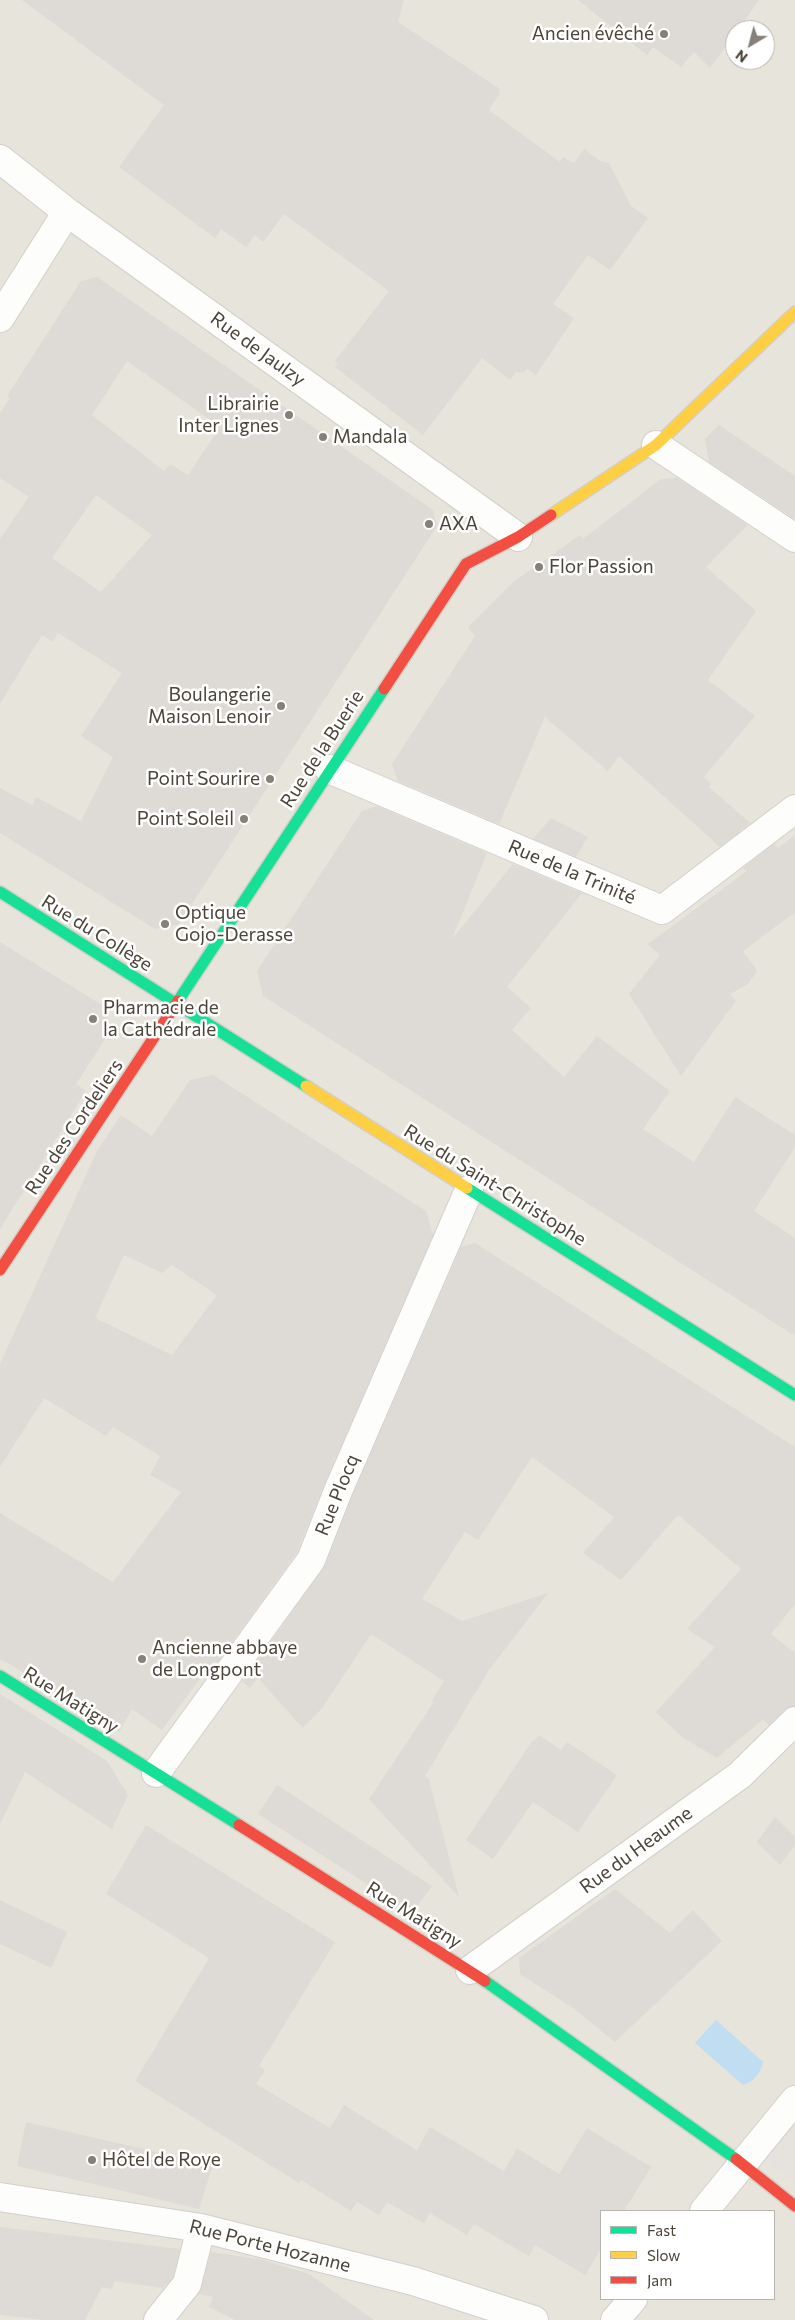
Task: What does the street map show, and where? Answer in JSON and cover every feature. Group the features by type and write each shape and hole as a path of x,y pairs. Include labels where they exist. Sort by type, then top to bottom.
{"street":[{"name":"Rue de Jaulzy","path":"0,159 67,212 518,537"},
{"path":"0,318 67,212"},
{"name":"Rue de la Buerie","path":"176,1004 329,768 466,564 518,537 656,445 795,312"},
{"path":"656,445 795,538"},
{"name":"Rue de la Trinité","path":"329,768 662,910 795,810"},
{"name":"Rue du Collège","path":"0,892 176,1004"},
{"name":"Rue du Saint-Christophe","path":"176,1004 795,1395"},
{"name":"Rue des Cordeliers","path":"0,1270 176,1004"},
{"name":"Rue Plocq","path":"156,1773 311,1560 338,1491 469,1190"},
{"name":"Rue Matigny","path":"0,1676 470,1970 743,2164 795,2206"},
{"name":"Rue du Heaume","path":"470,1970 740,1775 795,1721"},
{"path":"705,2210 795,2100"},
{"name":"Rue Porte Hozanne","path":"0,2197 201,2228 413,2281 534,2320"},
{"path":"158,2320 187,2284 201,2228"},
{"path":"615,2320 632,2300"}],"shaded area":[{"path":"0,0 795,0 795,2320 0,2320"},
{"path":"795,2126 795,2184 770,2164 768,2148 779,2130"}],"water":[{"path":"716,2020 763,2062 759,2074 743,2085 695,2043"}],"building":[{"path":"22,0 404,0 398,22 500,89 498,92 500,93 489,110 560,162 563,157 574,163 584,149 600,161 609,163 631,206 648,218 610,270 588,255 553,304 574,318 536,375 527,369 522,373 516,372 510,380 482,358 423,435 335,367 338,363 335,361 389,291 284,214 263,242 255,235 246,247 221,229 215,238 119,167 164,105"},
{"name":"Ancien évêché","path":"578,0 759,0 745,20 725,20 725,48 710,68 694,52 681,67 653,47 647,55"},
{"path":"97,277 433,510 437,526 179,924 155,929 0,833 0,788 32,805 36,797 81,821 113,757 81,736 122,673 58,633 53,642 42,635 0,704 0,539 29,497 0,478 0,413 10,398 7,396 81,281","holes":["127,361 220,427 188,475 170,464 164,471 92,415","96,495 152,535 101,592 52,558"]},
{"path":"719,425 795,476 795,519 709,462 705,439"},
{"path":"677,478 748,525 706,567 756,611 708,680 755,716 704,777 711,784 709,787 750,823 720,847 619,756 608,771 545,717 499,824 398,781 392,764 475,636 468,627 512,583 580,535 583,539 661,479"},
{"path":"377,806 487,853 452,939 513,864 582,893 507,987 531,1008 512,1030 564,1077 597,1036 670,1091 643,1129 694,1162 735,1097 795,1135 795,1147 754,1211 795,1238 795,1336 263,996 257,971 362,811"},
{"path":"551,818 588,837 576,857 533,839"},
{"path":"795,835 795,912 743,951 757,971 748,984 730,994 736,1001 681,1076 629,994 660,955 648,944 747,871 743,868 774,844 778,848"},
{"path":"0,942 105,1007 111,1030 76,1084 86,1091 0,1229"},
{"path":"213,1075 426,1211 433,1235 324,1485 297,1552 217,1663 213,1661 162,1730 132,1709 119,1732 8,1663 0,1660 0,1513 113,1582 181,1492 150,1475 160,1456 113,1427 106,1436 44,1398 0,1467 0,1364 97,1151 121,1115 152,1136 190,1080","holes":["124,1255 162,1273 172,1265 217,1295 172,1355 95,1318"]},
{"path":"475,1243 795,1447 795,1604 771,1634 795,1653 795,1706 784,1710 769,1725 763,1719 717,1758 682,1737 656,1712 715,1647 687,1629 741,1569 678,1515 621,1580 583,1553 614,1517 532,1457 478,1540 465,1532 422,1599 462,1621 548,1593 489,1670 425,1776 429,1779 459,1897 369,1799 433,1703 431,1702 444,1681 371,1634 323,1707 303,1728 258,1678 250,1688 242,1682 325,1566 352,1497 461,1247"},
{"path":"0,1694 107,1761 128,1795 112,1829 25,1772 0,1824"},
{"path":"539,1735 561,1750 567,1742 617,1775 578,1832 533,1802 493,1859 466,1840 533,1740"},
{"path":"277,1785 432,1886 412,1913 258,1814"},
{"path":"775,1817 795,1837 795,1845 780,1865 757,1842"},
{"path":"146,1825 335,1942 259,2066 265,2070 256,2084 330,2128 344,2105 417,2150 430,2127 504,2171 517,2148 559,2174 587,2128 651,2167 625,2210 600,2210 600,2251 585,2275 535,2245 529,2256 474,2224 467,2235 430,2213 424,2223 387,2202 379,2215 357,2202 351,2211 301,2180 299,2183 135,2081 209,1958 106,1894"},
{"path":"615,1889 670,1933 693,1910 722,1941 615,2042 573,2008 520,1974 519,1958"},
{"path":"0,1900 67,1932 51,1968 0,1944"},
{"name":"Hôtel de Roye","path":"26,2122 213,2165 199,2209 17,2166"},
{"path":"0,2227 180,2249 173,2277 163,2288 114,2281 112,2289 102,2287 85,2320 44,2320 0,2315"},
{"path":"211,2252 259,2259 309,2274 374,2320 235,2320 209,2307 213,2297 199,2294"}],"traffic: fast":[{"path":"178,1001 384,689"},
{"path":"0,892 306,1086"},
{"path":"467,1188 795,1395"},
{"path":"0,1676 239,1825"},
{"path":"485,1981 736,2159"}],"traffic: slow":[{"path":"551,515 656,445 795,312"},
{"path":"306,1086 467,1188"}],"traffic: jam":[{"path":"384,689 466,564 518,537 551,515"},
{"path":"0,1270 178,1001"},
{"path":"239,1825 485,1981"},
{"path":"736,2159 795,2206"}],"place":[{"name":"Ancien évêché","path":"664,34"},
{"name":"Librairie Inter Lignes","path":"289,415"},
{"name":"Mandala","path":"323,437"},
{"name":"AXA","path":"429,524"},
{"name":"Flor Passion","path":"539,567"},
{"name":"Boulangerie Maison Lenoir","path":"281,706"},
{"name":"Point Sourire","path":"270,779"},
{"name":"Point Soleil","path":"244,819"},
{"name":"Optique Gojo-Derasse","path":"165,924"},
{"name":"Pharmacie de la Cathédrale","path":"93,1019"},
{"name":"Ancienne abbaye de Longpont","path":"142,1659"},
{"name":"Hôtel de Roye","path":"92,2160"}]}
